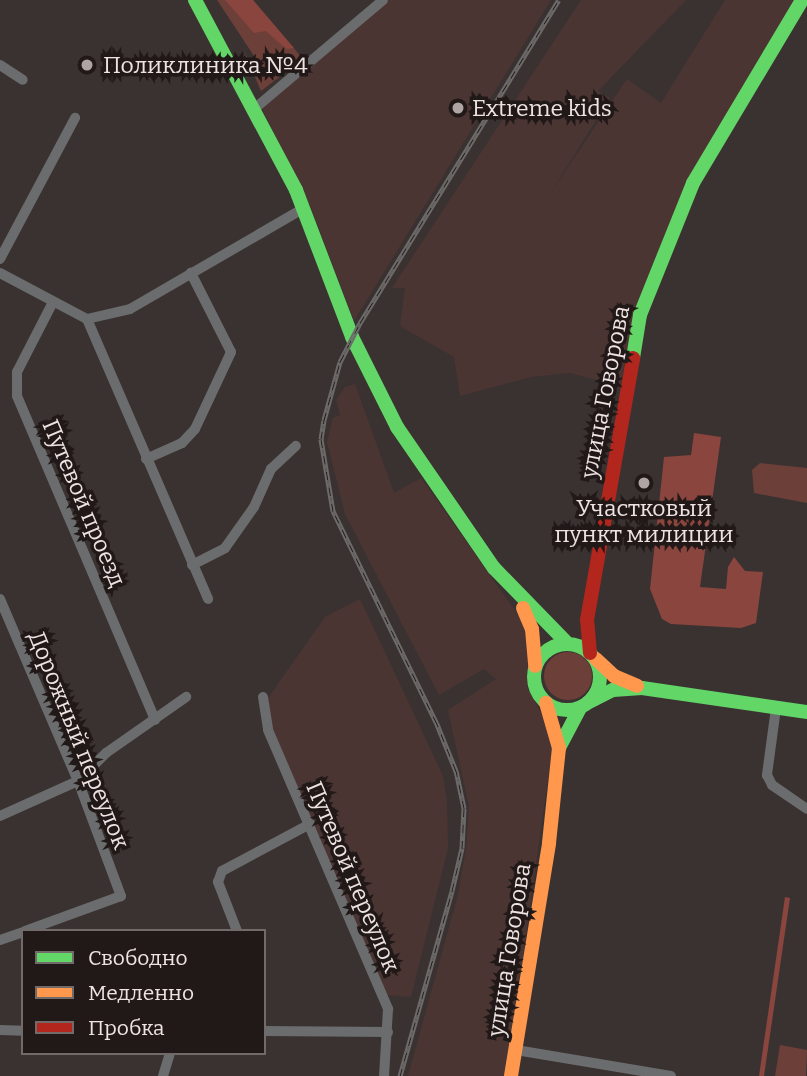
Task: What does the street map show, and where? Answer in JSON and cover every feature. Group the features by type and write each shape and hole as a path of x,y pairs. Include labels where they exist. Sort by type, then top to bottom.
{"main road":[{"path":"186,0 253,110"},
{"path":"195,0 304,208 352,337 397,427 448,507 515,594 568,644 593,656 618,678 642,688"},
{"name":"улица Говорова","path":"587,621 640,315 693,183 802,0"},
{"path":"515,594 532,629 537,690 546,703 562,710 585,705 613,690 642,688 807,712"},
{"path":"535,671 546,652 568,644 587,621"},
{"path":"585,705 600,682 587,621"},
{"name":"улица Говорова","path":"511,1076 550,843 559,748 546,703"},
{"name":"улица Говорова","path":"559,748 585,705"}],"street":[{"path":"253,110 383,0"},
{"path":"0,65 23,80"},
{"path":"0,259 75,118"},
{"path":"0,273 87,319 130,309 304,208"},
{"path":"146,460 182,443 195,429 231,352 191,273"},
{"name":"Путевой проезд","path":"53,302 17,372 17,396 155,720"},
{"path":"87,319 208,600"},
{"path":"191,565 230,541 254,507 271,469 296,446"},
{"name":"Дорожный переулок","path":"0,598 78,781 121,896 30,929"},
{"path":"0,816 78,781 106,753 186,697"},
{"name":"Путевой переулок","path":"263,697 268,730 388,1009 384,1076"},
{"path":"776,708 767,775 772,785 807,809"},
{"path":"236,929 219,882 222,871 310,824"},
{"path":"0,940 21,932"},
{"path":"0,1030 21,1031"},
{"path":"266,1031 388,1032"},
{"path":"516,1051 671,1076"},
{"path":"163,1076 169,1055"}],"shaded area":[{"path":"217,0 253,0 303,59 261,91 242,47 251,65 258,62"},
{"path":"225,0 253,0 294,48 286,49 266,31 254,33"},
{"path":"387,0 551,0 354,321 310,205 262,109"},
{"path":"581,0 686,0 598,91 610,98 550,194 627,79 661,103 725,0 794,0 687,181 634,316 620,386 570,373 531,377 460,396 454,357 400,326 405,288 392,288"},
{"path":"355,384 394,493 421,478 521,619 528,643 527,687 554,737 506,1076 408,1076 458,895 466,849 469,806 448,710 496,679 484,669 439,695 345,514 327,442 333,418 340,415 336,400 345,387"},
{"path":"694,433 721,437 700,587 726,589 728,567 734,557 745,571 763,572 756,623 741,628 671,624 662,619 650,589 664,457 691,455"},
{"path":"760,463 807,468 807,503 754,493 752,470"},
{"path":"360,599 443,776 447,802 448,848 411,997 385,995 272,730 268,698 325,617"},
{"path":"568,652 585,659 592,676 585,693 568,700 551,693 544,676 551,659"},
{"path":"785,897 790,898 764,1076 759,1076"},
{"path":"780,1045 807,1050 806,1076 775,1076"}],"railway":[{"path":"400,1076 452,891 462,848 464,808 456,771 437,724 333,511 321,439 340,362 360,323 559,0"}],"traffic: fast":[{"path":"195,0 296,190 352,337 397,427 494,568 568,644"},
{"path":"633,358 640,315 693,183 802,0"},
{"path":"567,644 580,646 590,654 598,664 600,677 598,690 590,700 580,708 567,710 554,708 544,700 536,690 534,677 536,664 544,654 554,646 567,644"},
{"path":"589,702 613,690 642,688 807,712"},
{"path":"560,746 580,708"}],"traffic: slow":[{"path":"523,608 532,629 535,666"},
{"path":"596,659 614,676 637,686"},
{"path":"511,1076 549,843 559,748 546,703"}],"traffic: jam":[{"path":"590,653 587,620 633,358"}],"place":[{"name":"Поликлиника №4","path":"87,65"},
{"name":"Extreme kids","path":"458,108"},
{"name":"Участковый пункт милиции","path":"644,483"}]}
